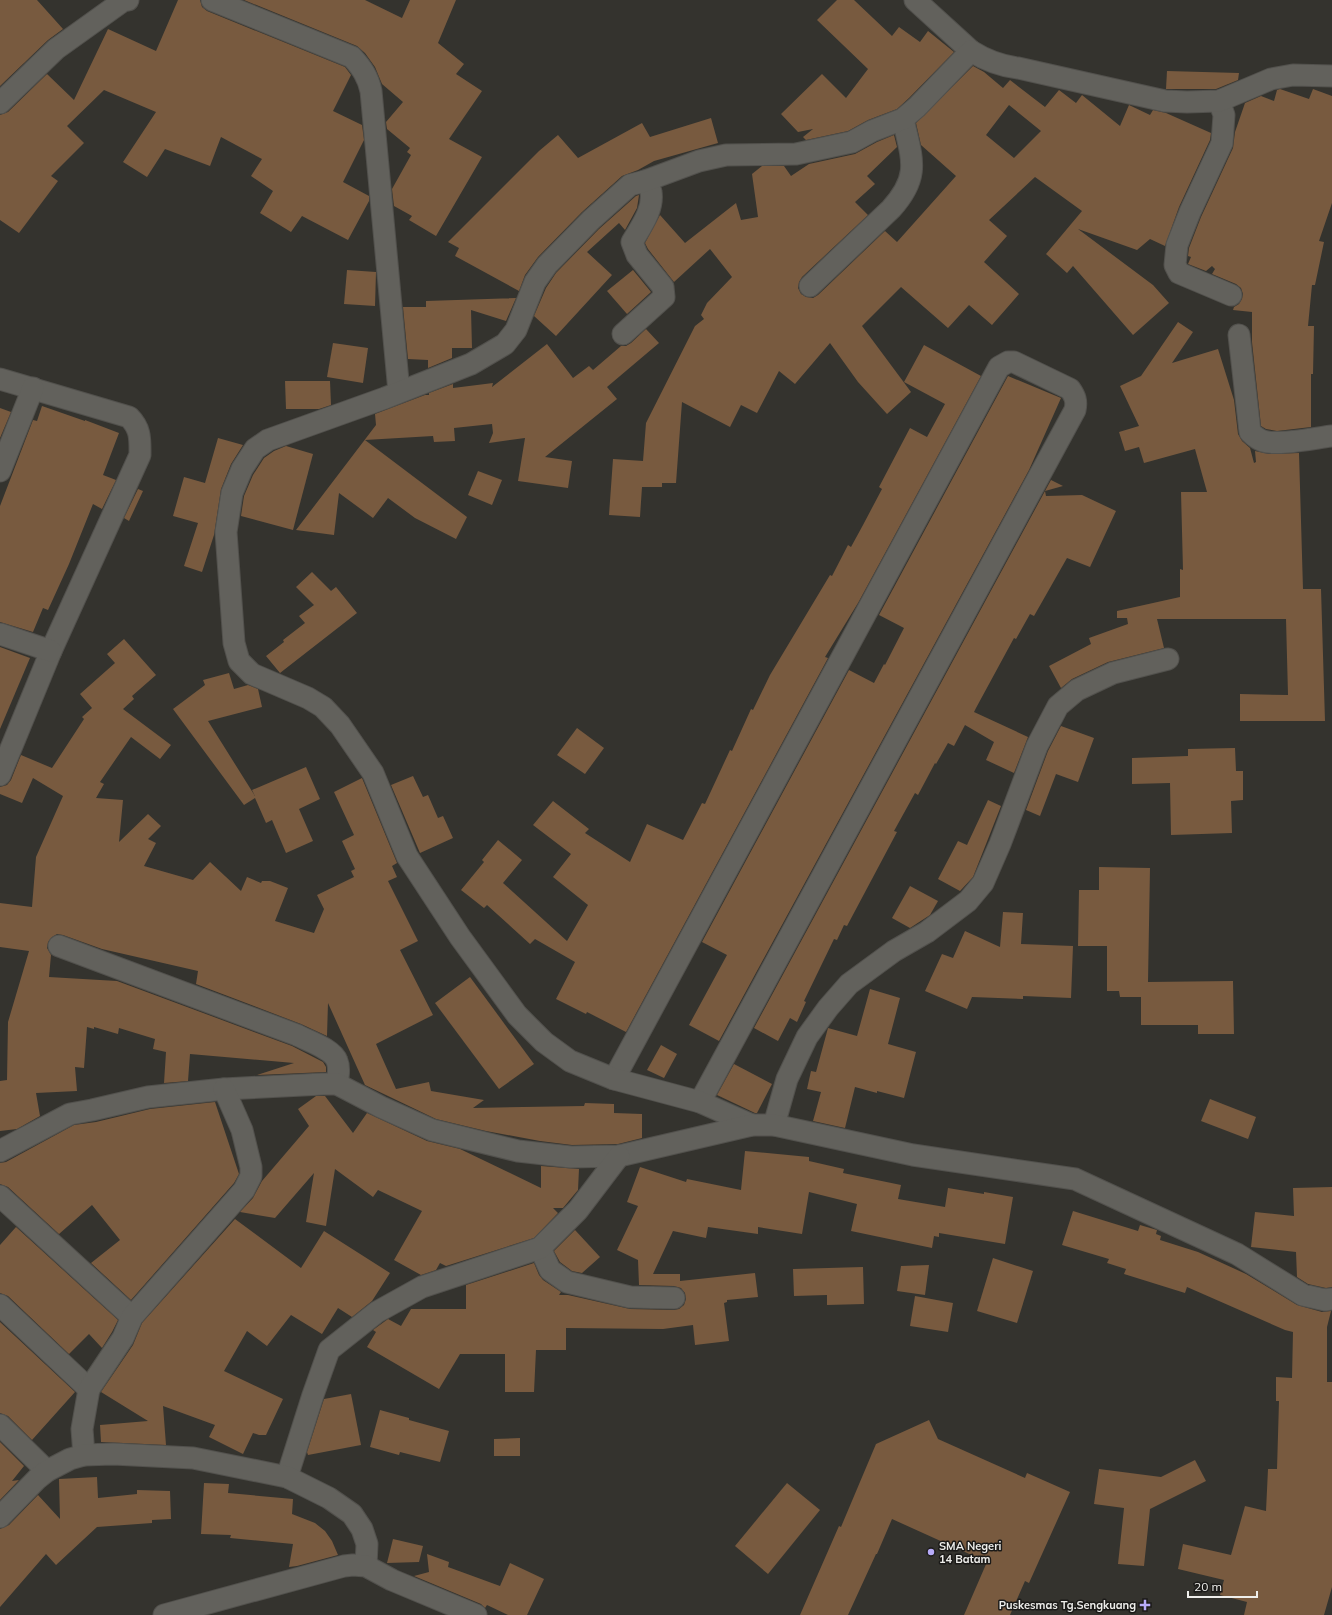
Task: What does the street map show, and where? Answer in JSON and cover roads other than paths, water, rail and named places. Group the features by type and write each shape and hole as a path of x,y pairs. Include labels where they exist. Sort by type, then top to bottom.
{"street":[{"path":"0,103 56,49 128,0"},
{"path":"212,0 352,57 362,69 368,80 371,91 399,392"},
{"path":"915,0 971,51 992,63 1004,67 1018,68 1165,101 1219,101 1271,79 1293,75 1332,76"},
{"path":"752,1125 700,1102 614,1078 570,1061 544,1042 517,1015 460,937 407,856 373,773 340,725 323,707 308,698 252,674 240,661 234,643 226,532 232,493 242,469 255,449 268,440 471,364 505,344 516,330 535,282 547,266 590,220 630,185 699,161 726,155 796,154 852,142 872,131 903,119 917,107 971,51"},
{"path":"1219,101 1224,115 1222,143 1190,212 1178,245 1175,265 1179,273 1231,295"},
{"path":"810,286 903,196 911,179 912,162 903,119"},
{"path":"623,334 664,297 663,287 637,255 632,242 647,215 650,205 651,192 645,181"},
{"path":"1239,335 1250,432 1256,438 1273,443 1332,436"},
{"path":"614,1078 999,366 1008,362 1014,362 1070,389 1077,402 1075,410 700,1102"},
{"path":"0,379 129,417 136,424 140,444 140,455 51,651 0,774"},
{"path":"0,471 33,388"},
{"path":"0,634 51,651"},
{"path":"774,1126 787,1079 807,1037 828,1008 849,984 894,951 927,932 968,901 983,883 1000,844 1037,746 1058,706 1077,690 1114,673 1168,659"},
{"path":"59,946 297,1036 328,1051 334,1056 339,1068 337,1084"},
{"path":"0,1151 70,1114 148,1096 224,1089 337,1084 381,1107 432,1130 518,1151 571,1158 619,1156 752,1125 774,1126 913,1155 1075,1179 1237,1254 1303,1295 1325,1300 1332,1299"},
{"path":"84,1455 82,1429 89,1389 123,1338 132,1317 244,1190 249,1182 251,1167 242,1130 224,1089"},
{"path":"287,1477 329,1350 377,1312 422,1287 540,1248 578,1210 619,1156"},
{"path":"0,1196 132,1317"},
{"path":"540,1248 550,1270 567,1282 630,1296 674,1298"},
{"path":"0,1305 89,1389"},
{"path":"0,1425 47,1471"},
{"path":"0,1517 47,1471 70,1458 84,1455 114,1454 193,1458 287,1477 329,1498 352,1514 362,1529 367,1544 366,1566"},
{"path":"164,1615 344,1566 353,1565 366,1566 392,1580 472,1614"}],"place":[{"name":"SMA Negeri 14 Batam","path":"931,1552"},
{"name":"Puskesmas Tg.Sengkuang","path":"1145,1605"}]}
